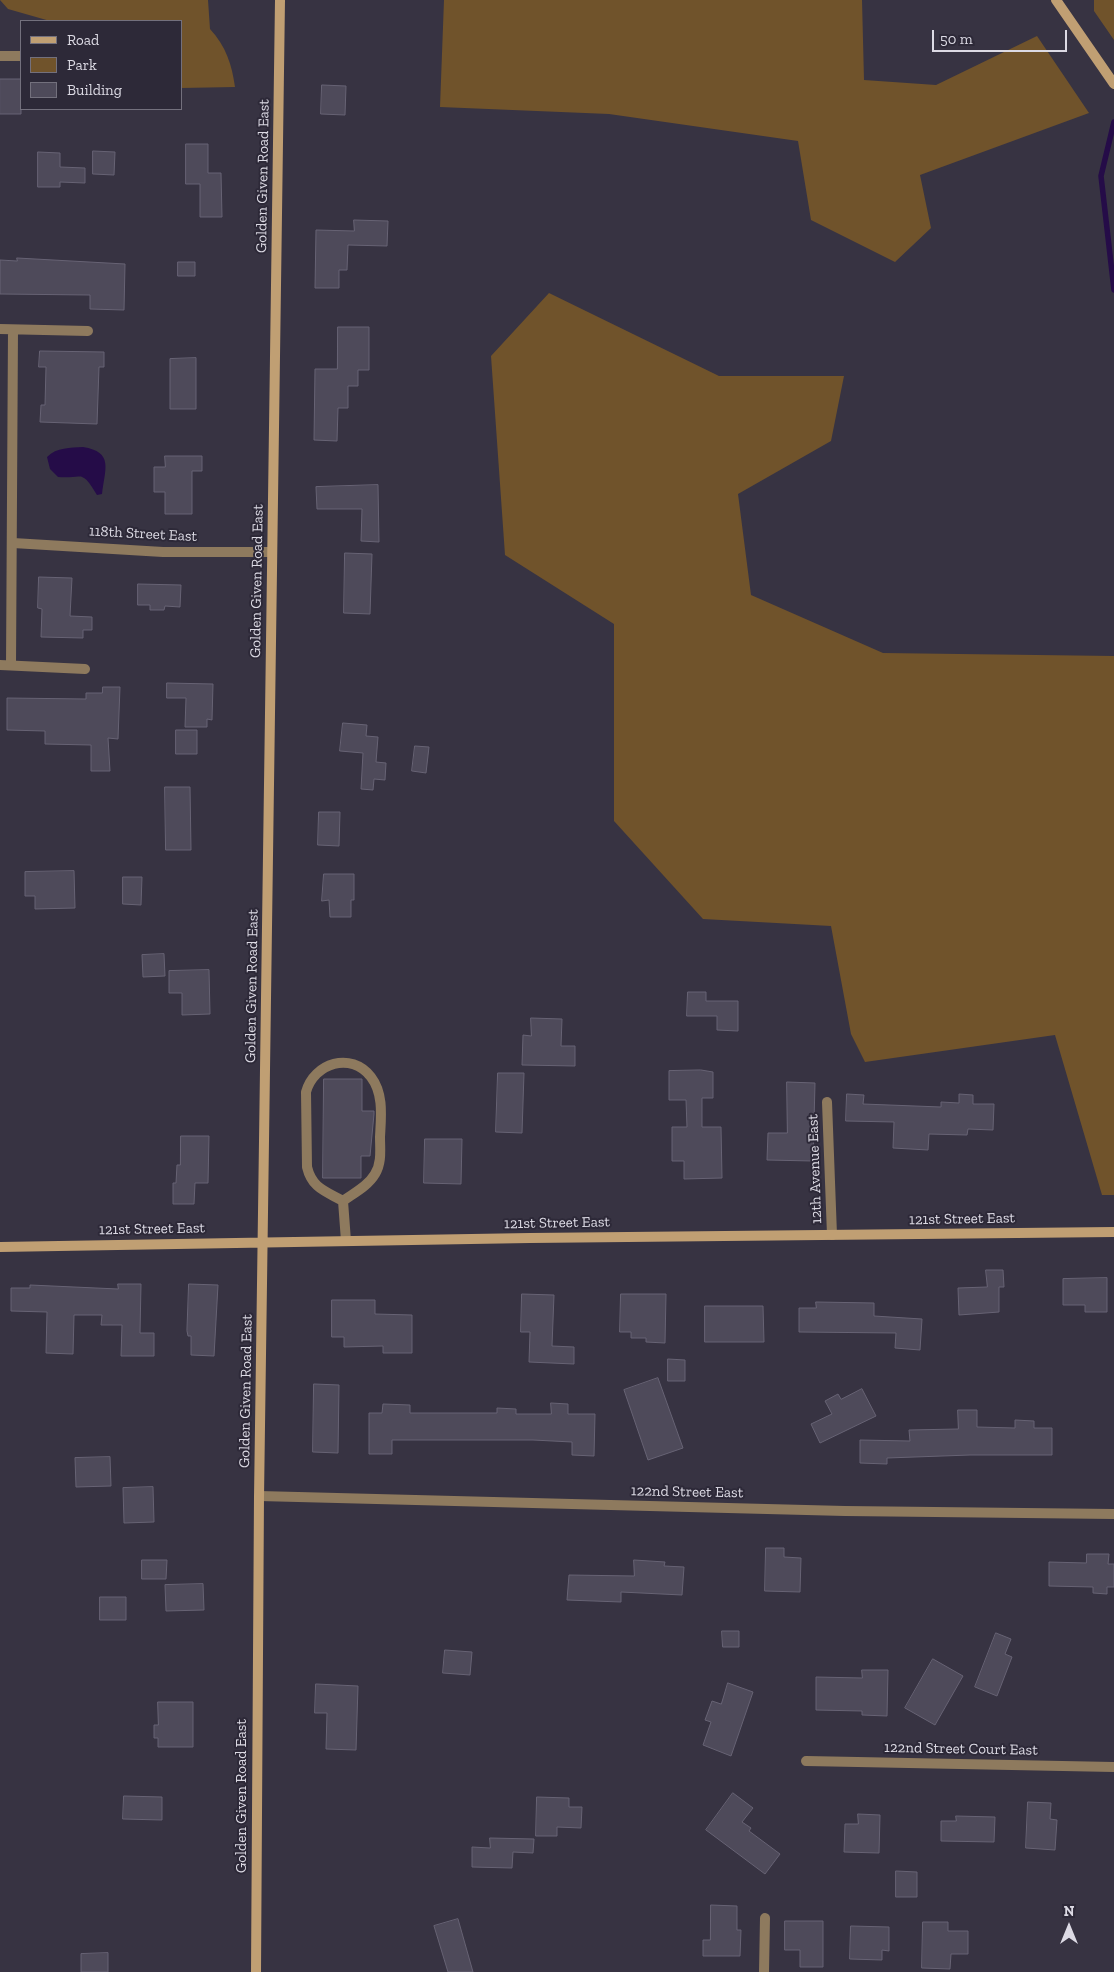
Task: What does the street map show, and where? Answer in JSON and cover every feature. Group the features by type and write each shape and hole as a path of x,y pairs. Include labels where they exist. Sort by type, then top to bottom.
{"street":[{"name":"Golden Given Road East","path":"256,1972 259,1496 280,0"},
{"path":"1056,0 1114,84"},
{"path":"0,56 20,56"},
{"path":"0,330 88,331"},
{"path":"11,665 13,330"},
{"name":"118th Street East","path":"13,543 163,552 272,552"},
{"path":"0,665 85,669"},
{"path":"346,1063 359,1067 371,1077 378,1090 381,1104 380,1162 376,1174 367,1184 343,1201 316,1186 310,1179 307,1167 306,1092 309,1081 320,1069 330,1064 346,1063"},
{"name":"12th Avenue East","path":"827,1102 832,1235"},
{"path":"343,1201 346,1241"},
{"name":"121st Street East","path":"0,1247 1114,1232"},
{"name":"122nd Street East","path":"259,1496 845,1511 1114,1514"},
{"name":"122nd Street Court East","path":"806,1761 1114,1767"},
{"path":"764,1972 765,1918"}],"green space":[{"path":"0,0 208,0 210,29 216,35 227,56 235,87 182,88 182,20 46,20 8,9"},
{"path":"444,0 862,0 864,80 936,85 1037,36 1089,113 920,175 931,228 895,262 811,220 798,141 609,114 440,107"},
{"path":"1094,0 1114,0 1114,40 1094,11"},
{"path":"549,293 719,376 844,376 831,441 738,494 751,595 883,653 1114,656 1114,1195 1102,1195 1055,1035 865,1062 851,1034 831,926 703,919 614,821 614,624 505,555 491,356"}],"shaded area":[{"path":"83,447 93,449 103,457 105,469 102,494 97,495 84,478 77,476 58,477 50,469 47,457 55,451"}],"building":[{"path":"0,79 20,79 21,114 0,114"},
{"path":"322,85 346,86 345,115 321,114"},
{"path":"186,144 208,144 208,173 221,173 222,217 200,217 200,184 186,184"},
{"path":"93,151 115,152 114,175 93,174"},
{"path":"38,152 60,153 60,167 85,168 85,183 60,182 60,187 38,187"},
{"path":"354,220 388,221 387,246 348,245 347,270 339,270 339,288 315,288 316,230 354,231"},
{"path":"17,258 125,264 124,310 90,309 90,295 0,294 0,260 17,261"},
{"path":"178,262 195,262 195,276 178,276"},
{"path":"338,327 369,327 369,370 358,370 358,386 348,386 348,408 338,408 337,441 314,440 315,369 337,369"},
{"path":"40,351 104,352 104,367 99,367 97,424 40,422 41,405 45,405 46,367 39,367"},
{"path":"196,358 196,409 170,409 170,359"},
{"path":"165,456 202,456 202,471 192,471 192,514 165,514 165,492 154,492 154,467 165,467"},
{"path":"378,485 379,542 361,541 362,509 317,509 316,487"},
{"path":"345,553 372,554 370,614 344,613"},
{"path":"39,577 72,578 70,616 92,617 92,630 83,630 83,638 41,637 42,609 38,608"},
{"path":"138,584 181,585 180,607 165,606 164,610 150,610 150,605 138,605"},
{"path":"167,683 213,684 212,720 207,719 207,727 185,727 186,698 167,698"},
{"path":"103,687 120,687 118,739 108,738 110,771 91,771 91,745 45,744 45,731 7,730 7,698 86,699 86,693 102,693"},
{"path":"343,723 367,725 366,736 378,737 376,762 386,763 385,780 374,779 373,790 361,789 363,753 340,751"},
{"path":"176,730 197,730 197,754 176,754"},
{"path":"415,746 429,747 426,773 412,771"},
{"path":"165,787 190,787 191,850 166,850"},
{"path":"319,812 340,812 339,846 318,845"},
{"path":"74,871 75,908 35,909 35,896 25,896 25,872"},
{"path":"324,874 354,874 354,900 351,900 351,917 330,917 329,900 322,901"},
{"path":"123,877 142,877 141,905 123,904"},
{"path":"164,954 165,976 143,977 142,955"},
{"path":"209,970 210,1014 182,1015 182,993 169,993 169,971"},
{"path":"688,992 706,992 706,1001 738,1001 738,1031 717,1030 717,1016 687,1016"},
{"path":"531,1018 562,1019 561,1046 575,1046 575,1066 522,1065 523,1035 531,1036"},
{"path":"701,1070 713,1072 713,1098 702,1098 702,1127 721,1127 722,1178 684,1179 684,1161 672,1161 672,1127 687,1127 686,1100 669,1100 669,1071"},
{"path":"498,1073 524,1073 522,1133 496,1132"},
{"path":"324,1079 362,1079 362,1111 374,1111 370,1156 361,1156 361,1178 323,1178"},
{"path":"787,1082 815,1083 813,1161 767,1160 768,1133 787,1133"},
{"path":"847,1094 864,1095 863,1104 941,1107 941,1102 959,1103 959,1094 973,1095 973,1104 994,1104 993,1130 968,1129 967,1135 929,1134 928,1150 893,1148 894,1122 846,1121"},
{"path":"181,1136 209,1136 208,1183 195,1183 194,1204 173,1204 173,1183 176,1183 177,1165 180,1165"},
{"path":"425,1139 462,1139 461,1184 424,1183"},
{"path":"986,1270 1003,1270 1004,1287 999,1287 999,1312 959,1315 958,1288 987,1287"},
{"path":"1107,1278 1107,1312 1085,1312 1085,1305 1063,1305 1063,1279"},
{"path":"118,1284 141,1284 140,1333 154,1333 154,1356 121,1356 122,1325 101,1325 102,1315 74,1315 73,1354 46,1353 47,1312 11,1311 11,1288 30,1288 30,1285 118,1289"},
{"path":"189,1284 218,1285 214,1356 191,1355 191,1336 188,1336 187,1331"},
{"path":"522,1294 554,1295 552,1346 574,1347 574,1364 529,1362 530,1332 521,1332"},
{"path":"621,1294 666,1294 665,1343 646,1342 646,1338 631,1338 631,1332 620,1332"},
{"path":"332,1300 375,1300 375,1314 412,1315 412,1353 383,1353 383,1346 344,1347 344,1337 332,1337"},
{"path":"816,1302 874,1303 874,1316 922,1319 920,1350 895,1348 896,1333 799,1332 799,1308 816,1308"},
{"path":"705,1306 763,1306 764,1342 705,1342"},
{"path":"668,1359 685,1360 685,1381 668,1381"},
{"path":"658,1378 683,1448 648,1460 624,1390"},
{"path":"314,1384 339,1385 338,1453 313,1452"},
{"path":"862,1389 876,1416 820,1443 811,1424 832,1414 825,1401 838,1394 841,1399"},
{"path":"551,1403 568,1404 568,1414 595,1414 594,1456 572,1455 572,1442 533,1440 392,1440 392,1454 369,1454 369,1413 382,1413 383,1404 410,1405 410,1413 497,1413 497,1408 516,1409 516,1414 551,1414"},
{"path":"958,1410 977,1410 977,1427 1015,1428 1015,1420 1034,1421 1034,1428 1052,1428 1052,1455 887,1458 887,1464 860,1463 860,1440 910,1441 909,1430 958,1429"},
{"path":"110,1457 111,1486 76,1487 75,1458"},
{"path":"153,1487 154,1522 124,1523 123,1488"},
{"path":"766,1548 784,1548 784,1557 801,1558 800,1592 765,1591"},
{"path":"1087,1554 1109,1554 1108,1564 1114,1564 1114,1587 1107,1587 1107,1594 1093,1593 1093,1587 1049,1586 1049,1562 1086,1563"},
{"path":"142,1560 167,1560 166,1579 142,1579"},
{"path":"634,1560 665,1562 664,1566 684,1567 682,1595 621,1592 621,1602 567,1600 569,1575 634,1576"},
{"path":"203,1584 204,1610 166,1611 165,1585"},
{"path":"100,1597 126,1597 126,1620 100,1620"},
{"path":"722,1631 739,1631 739,1647 723,1647"},
{"path":"996,1633 1011,1639 1005,1654 1012,1657 997,1696 975,1687"},
{"path":"445,1650 472,1652 470,1675 443,1673"},
{"path":"933,1659 963,1676 935,1725 905,1708"},
{"path":"862,1670 888,1670 887,1716 862,1715 862,1711 816,1710 816,1677 862,1678"},
{"path":"728,1683 753,1692 731,1756 703,1745 711,1722 705,1720 712,1701 721,1704"},
{"path":"316,1684 358,1686 356,1750 326,1749 327,1713 315,1713"},
{"path":"158,1702 193,1702 193,1747 158,1747 158,1738 154,1738 154,1725 158,1725"},
{"path":"733,1793 753,1808 742,1822 751,1828 749,1831 780,1854 765,1874 706,1830"},
{"path":"124,1796 162,1797 162,1820 123,1819"},
{"path":"537,1797 569,1798 569,1807 582,1807 581,1828 557,1827 557,1836 536,1836"},
{"path":"1028,1802 1051,1803 1050,1819 1057,1820 1055,1850 1026,1848"},
{"path":"858,1814 880,1815 879,1853 844,1852 845,1824 858,1824"},
{"path":"956,1816 995,1817 994,1842 941,1841 941,1821 956,1821"},
{"path":"490,1838 534,1839 533,1853 513,1852 512,1868 472,1867 472,1847 490,1848"},
{"path":"896,1871 917,1872 917,1897 896,1897"},
{"path":"711,1905 737,1906 737,1930 741,1930 740,1956 703,1956 703,1940 710,1940"},
{"path":"458,1919 473,1972 448,1972 434,1926"},
{"path":"785,1921 823,1921 823,1967 800,1967 800,1950 785,1950"},
{"path":"923,1922 948,1922 948,1931 968,1931 968,1954 951,1954 950,1969 922,1968"},
{"path":"851,1926 889,1927 889,1951 882,1950 882,1960 850,1959"},
{"path":"108,1953 108,1972 81,1972 81,1954"}],"waterway":[{"path":"1114,122 1101,176 1114,290"}]}
